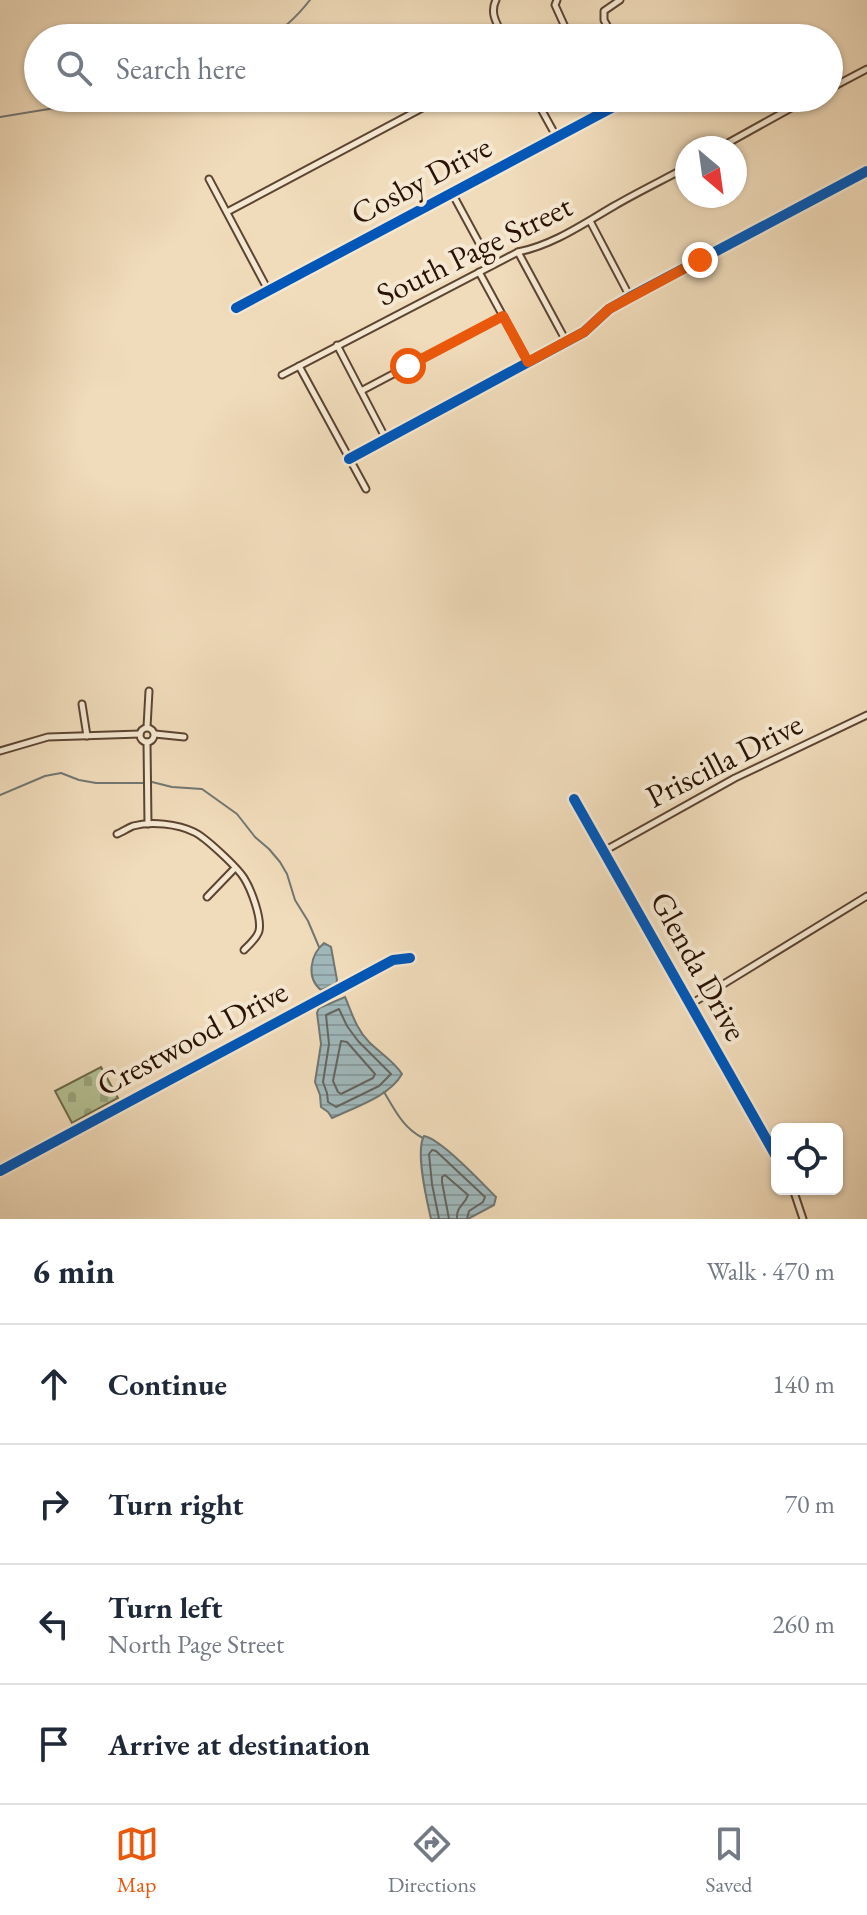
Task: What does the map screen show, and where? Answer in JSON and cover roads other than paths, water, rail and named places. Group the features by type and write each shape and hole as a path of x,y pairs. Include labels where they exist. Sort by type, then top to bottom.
{"street":[{"path":"496,0 493,15 497,24"},
{"path":"557,0 555,5 564,24"},
{"path":"606,24 604,11 620,0"},
{"path":"843,82 867,69"},
{"path":"227,212 415,112"},
{"path":"543,112 556,136"},
{"name":"Cosby Drive","path":"236,308 604,112"},
{"path":"741,136 784,112"},
{"path":"349,459 584,332 609,309 630,297 867,171"},
{"name":"South Page Street","path":"282,375 491,265 556,239 675,173"},
{"path":"209,179 268,290"},
{"path":"452,193 491,265"},
{"path":"590,221 630,297"},
{"path":"518,252 566,341"},
{"path":"479,272 528,362"},
{"path":"361,391 503,316"},
{"path":"337,345 386,439"},
{"path":"299,366 366,489"},
{"path":"147,727 149,691"},
{"path":"82,704 87,736"},
{"name":"Priscilla Drive","path":"604,851 735,778 867,715"},
{"path":"147,727 153,729 155,734 147,742 142,741 140,734 147,727"},
{"path":"0,751 48,737 140,734"},
{"path":"155,734 184,737"},
{"path":"147,742 148,824"},
{"name":"Glenda Drive","path":"574,799 771,1147"},
{"path":"117,834 132,826 148,824 196,832 244,878 259,915 259,931 244,950"},
{"path":"207,897 235,868"},
{"path":"691,1004 867,896"},
{"name":"Crestwood Drive","path":"0,1171 393,960 410,958"},
{"path":"795,1195 803,1219"}],"water":[{"path":"324,943 331,947 337,980 336,984 321,990 313,979 312,966"},
{"path":"345,997 365,1037 402,1074 380,1095 332,1118 321,1107 315,1082 321,1044 317,1013 319,1008"},
{"path":"424,1136 451,1153 472,1172 496,1197 494,1205 468,1219 431,1219 421,1164"}],"waterway":[{"path":"287,24 310,0"},
{"path":"0,117 31,112"},
{"path":"0,795 45,776 61,773 96,783 143,783"},
{"path":"152,782 202,789 237,814 280,862 319,947"},
{"path":"384,1092 405,1124 423,1138"}]}
